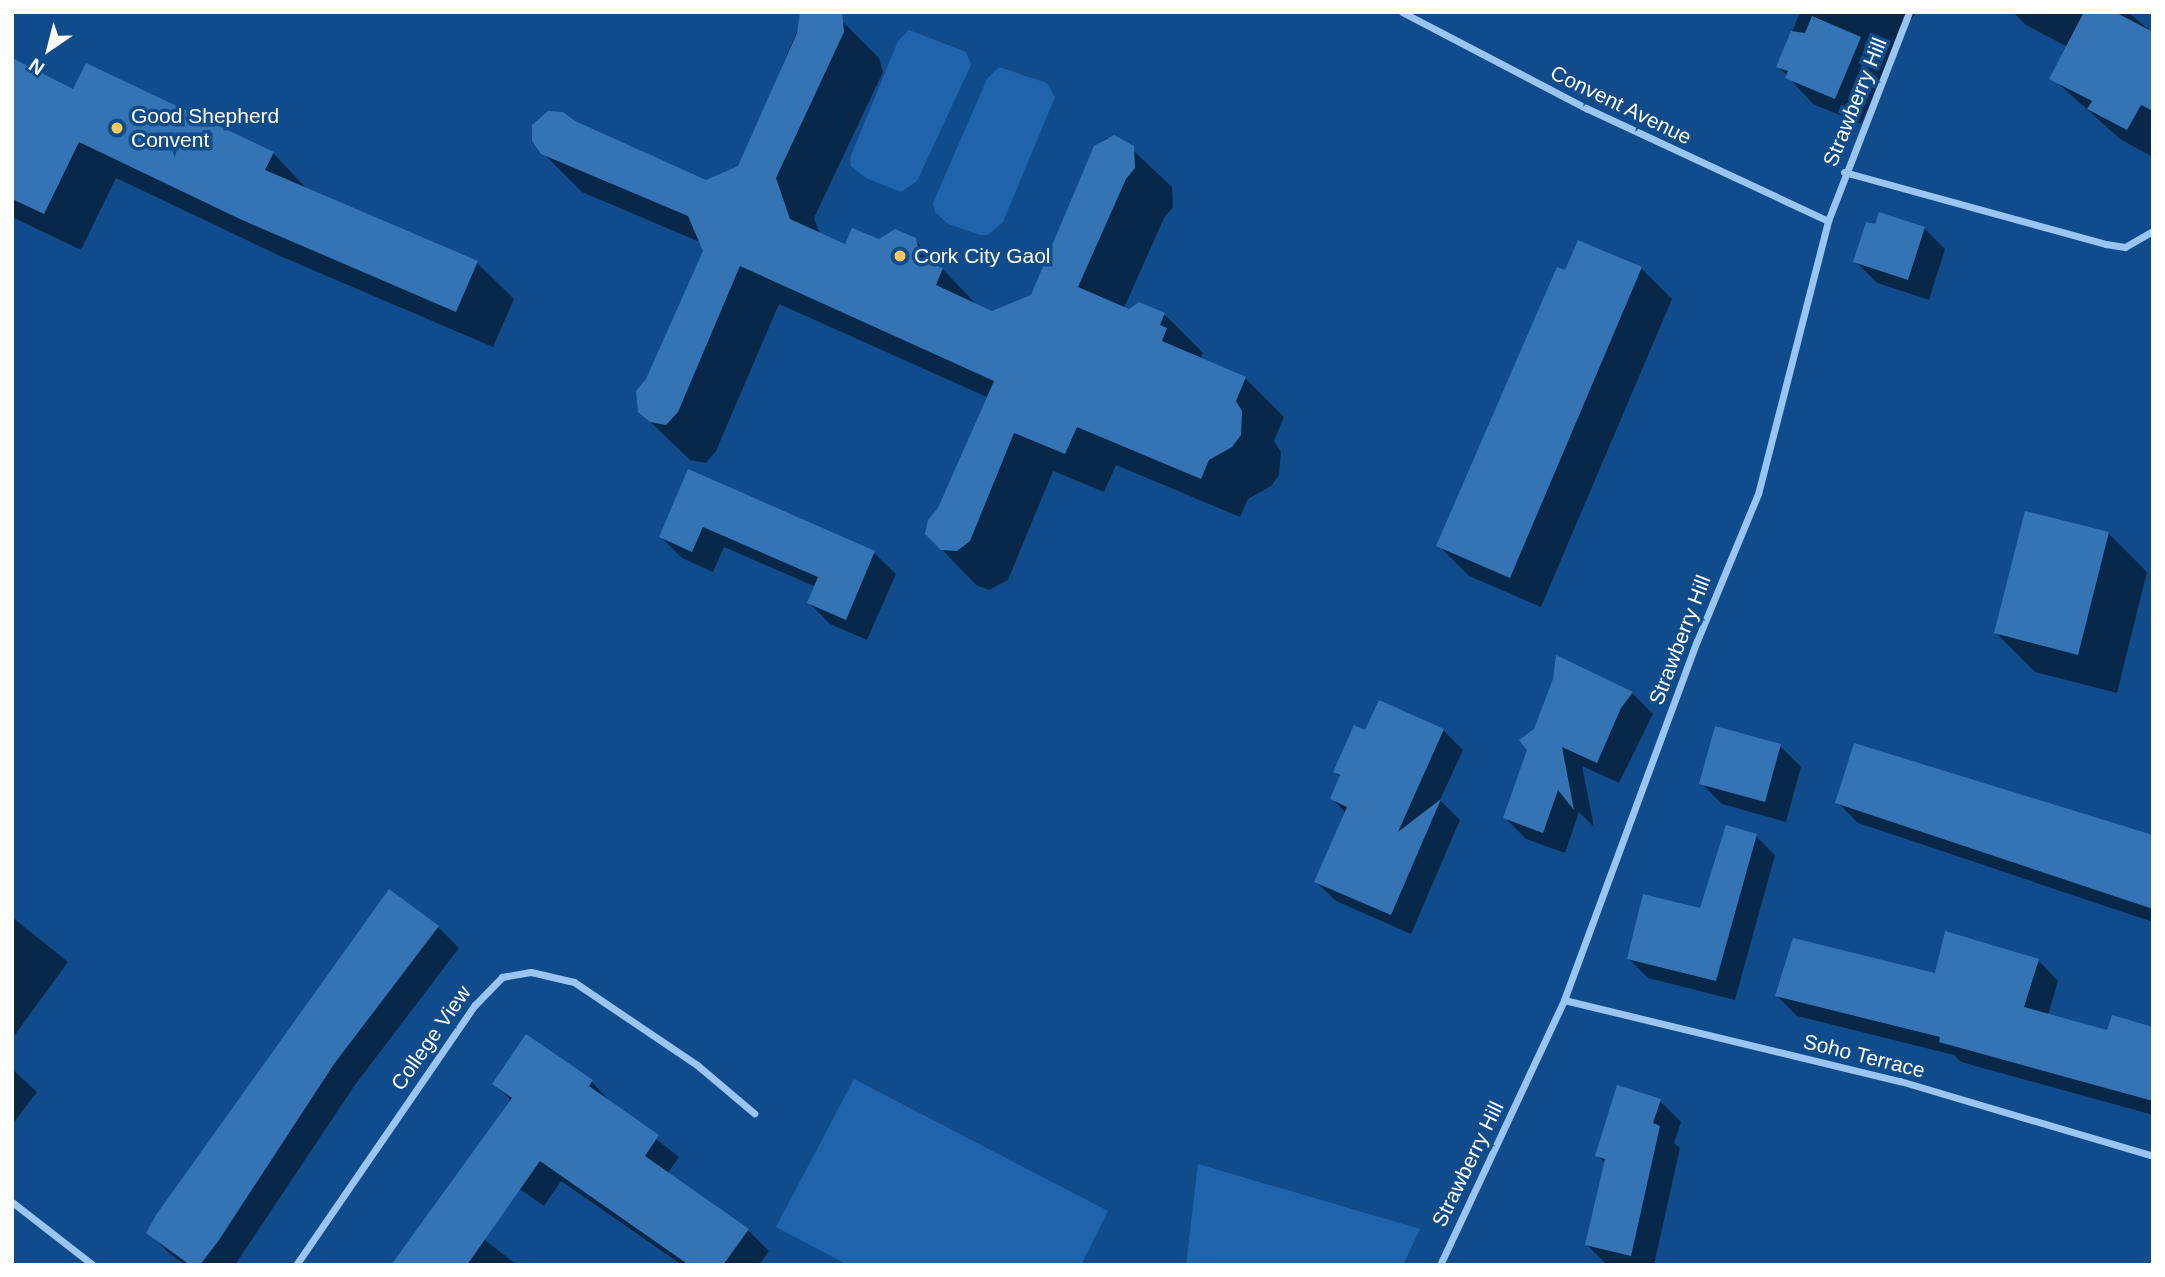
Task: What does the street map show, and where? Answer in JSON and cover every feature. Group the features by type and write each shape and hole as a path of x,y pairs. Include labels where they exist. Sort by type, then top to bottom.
{"street":[{"name":"Convent Avenue","path":"1402,12 1598,114 1828,221"},
{"name":"Strawberry Hill","path":"1440,1265 1564,1000 1697,641 1758,494 1828,221 1844,172 1909,12"},
{"path":"1844,172 2106,244 2125,247 2153,231"},
{"name":"College View","path":"296,1265 475,1005 502,977 531,972 574,982 697,1065 754,1113"},
{"name":"Soho Terrace","path":"1564,1000 1900,1081 2153,1156"},
{"path":"12,1202 93,1265"}],"shaded area":[{"path":"909,30 966,52 971,65 917,181 901,192 866,178 851,166 850,158 898,41"},
{"path":"999,67 1047,83 1055,97 1003,222 988,235 980,235 948,224 935,212 933,203 987,79"},
{"path":"854,1079 1108,1211 1081,1265 848,1265 776,1227"},
{"path":"1198,1164 1420,1229 1403,1265 1186,1265"}],"building":[{"path":"800,12 842,12 844,32 776,178 790,219 845,244 852,228 879,239 895,229 916,238 920,258 943,268 936,285 992,311 1031,295 1094,146 1114,135 1134,146 1135,168 1126,179 1078,287 1129,309 1139,302 1165,313 1160,325 1167,328 1162,341 1246,377 1236,401 1242,411 1241,435 1232,447 1209,460 1201,479 1077,427 1065,454 1014,433 970,541 957,551 941,550 925,534 928,520 938,508 994,381 740,266 678,412 666,425 650,422 638,412 636,391 646,379 703,251 688,216 541,154 532,141 532,125 548,111 563,112 575,121 706,180 738,166 797,33"},
{"path":"2084,12 2115,12 2153,32 2153,111 2141,105 2127,130 2087,109 2092,101 2049,79"},
{"path":"1812,16 1861,37 1835,99 1785,78 1788,71 1776,67 1791,31 1805,33"},
{"name":"Good Shepherd Convent","path":"12,58 73,89 86,63 274,152 265,170 478,261 456,312 242,220 79,142 44,214 12,199"},
{"path":"1879,212 1925,227 1908,280 1853,262 1866,222 1875,224"},
{"path":"1578,240 1642,267 1510,578 1436,546 1557,267 1565,270"},
{"path":"688,469 875,551 846,620 807,603 818,577 703,527 692,552 659,537"},
{"path":"2025,511 2109,532 2078,655 1994,633"},
{"path":"1556,655 1633,692 1621,708 1597,763 1562,747 1574,810 1558,790 1543,833 1503,818 1527,750 1519,740 1534,729 1553,679"},
{"path":"1379,700 1444,729 1398,832 1441,799 1391,915 1314,882 1347,807 1330,799 1340,775 1333,772 1354,725 1365,730"},
{"path":"1715,726 1781,744 1765,802 1699,784"},
{"path":"1854,743 2153,835 2153,909 1835,803"},
{"path":"1726,825 1757,834 1716,981 1627,959 1643,894 1700,908"},
{"path":"389,889 439,926 334,1064 219,1240 200,1265 190,1265 146,1233 156,1215"},
{"path":"1945,931 2039,959 2024,1007 2107,1030 2112,1015 2153,1027 2153,1101 1939,1042 1940,1037 1775,996 1793,938 1935,973"},
{"path":"526,1034 593,1080 589,1086 659,1135 645,1156 749,1229 723,1265 689,1265 540,1161 467,1265 391,1265 512,1098 492,1084"},
{"path":"1617,1085 1661,1099 1653,1123 1660,1126 1631,1256 1585,1245 1605,1159 1595,1156"}],"place":[{"name":"Good Shepherd Convent","path":"117,128"},
{"name":"Cork City Gaol","path":"900,256"}]}
